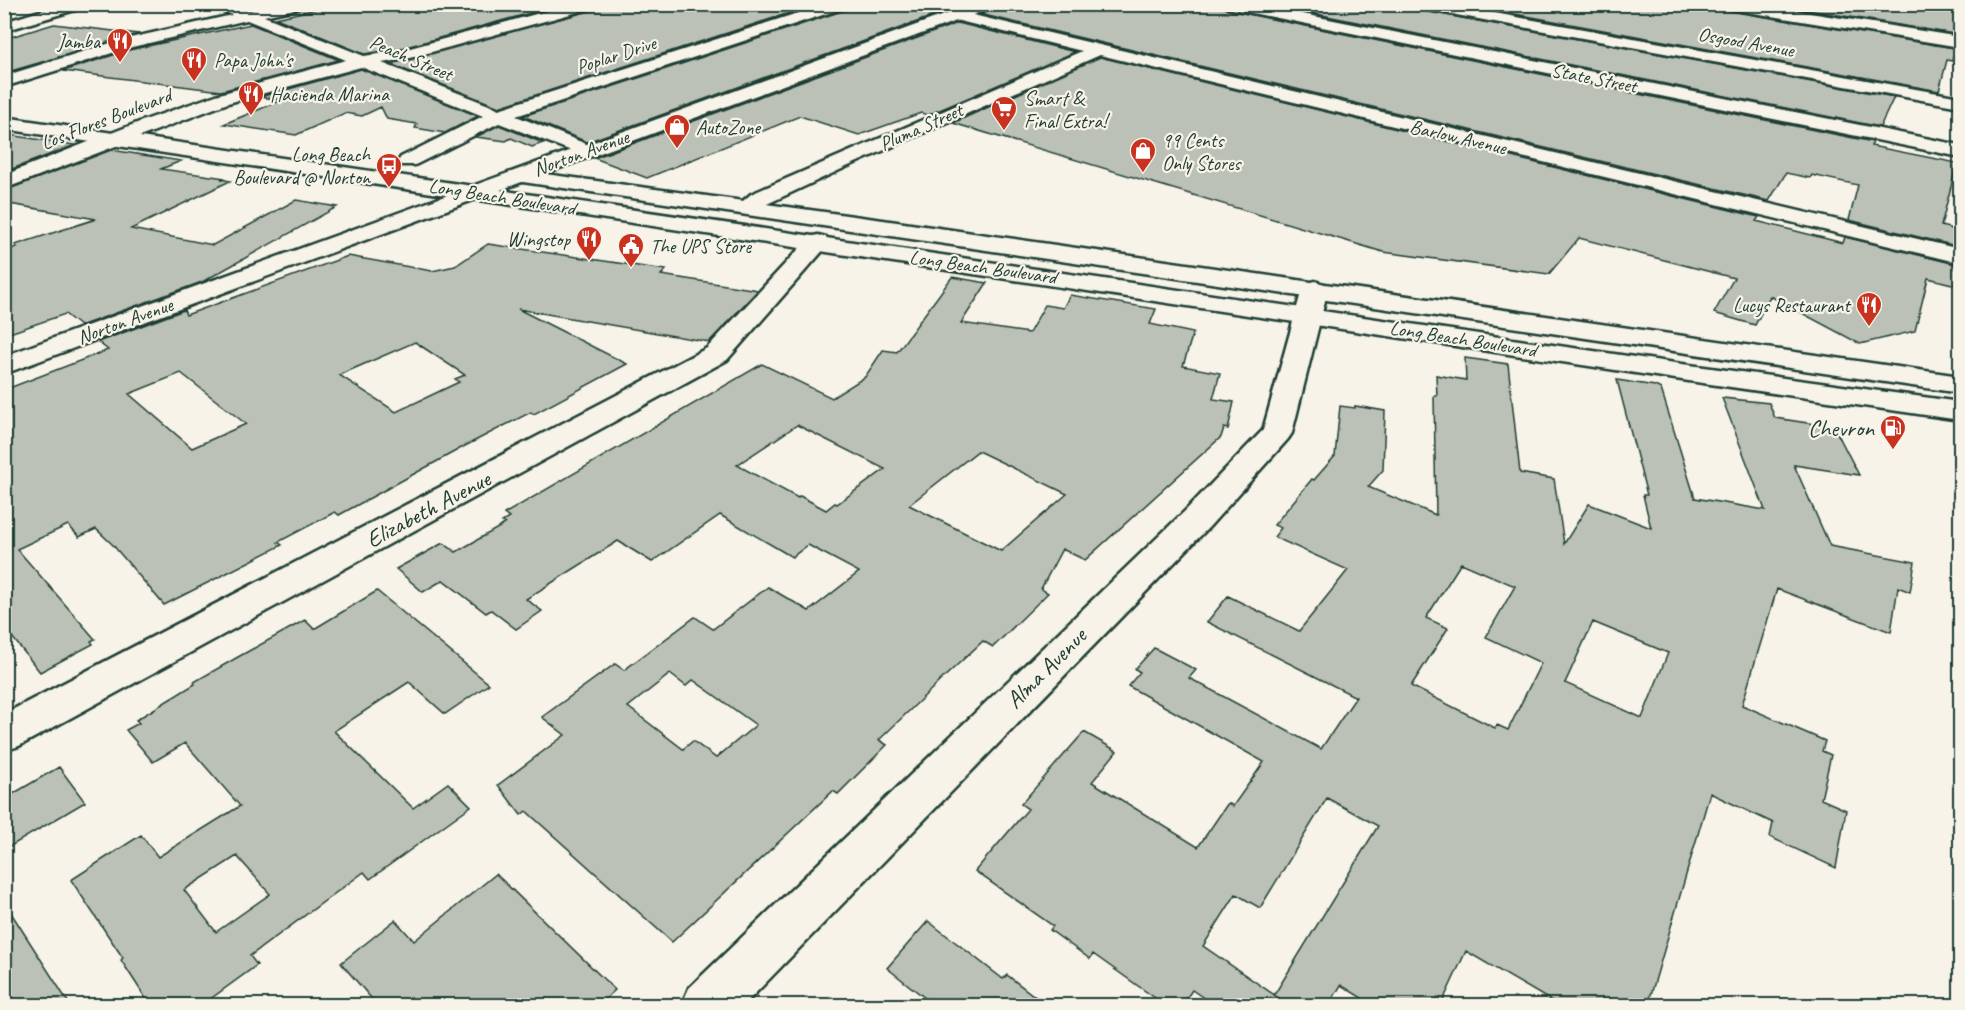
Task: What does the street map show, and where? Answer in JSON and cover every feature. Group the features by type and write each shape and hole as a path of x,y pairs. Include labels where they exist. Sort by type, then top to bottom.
{"street":[{"path":"4,27 80,4"},
{"name":"Peach Street","path":"219,4 587,151"},
{"path":"4,82 123,44 299,4"},
{"name":"Los Flores Boulevard","path":"363,61 381,50 556,4"},
{"name":"Los Flores Boulevard","path":"4,183 111,130 149,125 222,99 363,61 400,56 591,4"},
{"name":"Poplar Drive","path":"408,161 498,116 842,4"},
{"name":"Norton Avenue","path":"4,366 474,182 518,177 988,4"},
{"name":"State Street","path":"1228,4 1960,135"},
{"name":"State Street","path":"1282,4 1431,39 1960,151"},
{"name":"Osgood Avenue","path":"1418,4 1960,102"},
{"path":"1723,4 1960,42"},
{"name":"Barlow Avenue","path":"956,16 1960,256"},
{"name":"Pluma Street","path":"608,213 635,208 724,218 759,199 1096,51"},
{"name":"Long Beach Boulevard","path":"4,123 111,130 474,182 608,213 819,242 1626,338 1960,385"},
{"path":"149,125 193,131"},
{"path":"238,138 262,141"},
{"name":"Long Beach Boulevard","path":"386,158 441,166"},
{"name":"Long Beach Boulevard","path":"518,177 946,236 1692,374 1960,411"},
{"path":"819,242 833,234 913,242 926,242 946,236"},
{"name":"Elizabeth Avenue","path":"4,734 717,354 819,242"},
{"name":"Alma Avenue","path":"707,1005 1198,518 1277,433 1312,302"}],"building":[{"path":"338,4 563,4 399,49 364,54 276,18"},
{"path":"600,4 665,4 684,9 701,4 727,9 747,4 817,4 499,107 390,64 597,9"},
{"path":"851,4 966,4 587,142 523,116 848,9"},
{"path":"998,4 1219,4 1228,10 1873,142 1871,146 1957,163 1941,226 1960,231 1960,247 1849,220 1858,185 1812,175 1810,178 1786,173 1769,201 980,14 995,9"},
{"path":"1267,4 1409,4 1418,10 1894,97 1880,127"},
{"path":"1460,4 1714,4 1723,10 1960,49 1960,59 1953,57 1952,61 1947,60 1939,91"},
{"path":"1771,4 1903,4 1960,13 1960,35"},
{"path":"958,23 1075,52 928,115 921,113 859,135 800,116 647,178 594,158"},
{"path":"54,24 139,34 4,73 4,39"},
{"path":"251,24 339,60 221,91 63,71 129,50"},
{"path":"1100,57 1759,217 1756,221 1843,243 1845,237 1960,265 1960,286 1928,278 1915,331 1860,344 1770,296 1755,325 1714,313 1734,278 1579,238 1549,274 1383,252 953,123"},
{"path":"361,69 478,116 445,133 415,128 417,124 387,119 381,107 362,116 345,113 296,135 224,124 282,100 260,97"},
{"path":"499,125 543,143 532,147 511,138 506,141 476,137"},
{"path":"4,134 22,137 75,145 4,172"},
{"path":"111,150 181,161 161,169 225,178 221,179 230,181 131,229 213,245 296,200 337,207 202,282 80,326 65,314 4,335 4,251 17,247 15,245 96,219 4,203 4,191"},
{"path":"488,244 666,270 661,275 758,290 709,342 518,309 627,364 534,414 531,412 465,446 339,515 335,512 278,542 282,545 164,605 112,544 96,529 79,537 68,525 17,549 95,639 91,641 93,644 40,672 4,627 4,390 108,350 98,342 184,310 186,315 348,256 432,271 455,266","holes":["415,342 465,375 455,379 459,382 396,412 339,375","181,373 246,424 192,448 129,394"]},
{"path":"952,277 987,283 961,323 1029,333 1045,305 1063,308 1070,295 1156,309 1150,324 1193,333 1183,366 1220,373 1213,399 1234,402 1228,429 1224,428 1221,437 1085,560 1062,549 1041,589 1048,593 993,647 983,641 879,740 887,745 838,794 833,791 672,942 526,811 521,815 498,785 565,735 542,717 615,664 624,670 695,617 713,629 768,587 809,611 859,572 808,545 792,557 720,515 652,562 618,541 526,599 542,611 516,629 491,610 486,613 443,580 423,592 396,569 443,543 456,552 505,524 502,522 509,518 504,514 762,364 832,398 865,377 883,350 897,352","holes":["797,425 885,469 826,510 800,496 798,498 737,465","978,451 1067,494 1001,551 909,505","670,674 686,686 693,680 756,725 716,758 693,741 683,749 628,707"]},
{"path":"1465,358 1508,364 1520,473 1554,479 1564,544 1589,504 1651,528 1643,495 1647,495 1617,380 1661,389 1695,498 1765,510 1722,398 1769,403 1775,418 1834,427 1859,475 1794,465 1830,546 1915,562 1910,592 1898,587 1891,632 1777,589 1742,705 1825,741 1822,751 1831,755 1821,799 1846,810 1836,868 1770,837 1773,823 1710,793 1648,1005 1558,1005 1466,951 1441,1005 1373,1005 1341,985 1329,1005 1290,1005 1279,998 1289,1005 1214,1005 1192,990 1182,1005 1165,1005 1093,954 1090,959 1050,930 1053,926 975,871 1028,809 1021,804 1084,732 1117,751 1092,782 1198,847 1228,803 1233,806 1264,762 1128,686 1140,672 1135,669 1154,648 1196,670 1189,678 1321,749 1356,697 1207,622 1228,596 1299,631 1348,570 1274,537 1281,528 1274,525 1312,479 1314,480 1335,456 1340,406 1385,411 1383,470 1368,487 1436,515 1434,396 1437,396 1436,375 1466,380","holes":["1461,563 1515,586 1486,637 1541,663 1508,730 1497,725 1495,728 1411,686 1448,628 1426,618","1593,622 1668,653 1642,718 1565,683","1327,798 1378,826 1274,995 1203,946 1236,894 1260,908"]},
{"path":"377,591 489,684 445,714 409,682 334,731 413,808 448,783 471,806 370,879 364,872 250,956 257,965 202,1005 150,1005 121,960 123,958 71,880 141,835 158,857 240,806 185,743 153,762 126,730 139,723 136,720 195,684 194,682 305,620 314,629","holes":["237,856 270,894 216,932 184,890"]},
{"path":"59,767 85,802 4,850 4,799"},
{"path":"496,874 615,990 599,1005 377,1005 341,963 395,920 414,941"},
{"path":"4,902 70,1005 4,1005"},
{"path":"928,921 1003,979 1007,975 1046,1005 934,1005 887,968"}],"place":[{"name":"Jamba","path":"120,64"},
{"name":"Papa John's","path":"194,83"},
{"name":"Hacienda Marina","path":"251,117"},
{"name":"Smart & Final Extra!","path":"1004,132"},
{"name":"AutoZone","path":"677,150"},
{"name":"99 Cents Only Stores","path":"1143,174"},
{"name":"Long Beach Boulevard @ Norton","path":"389,189"},
{"name":"Wingstop","path":"589,262"},
{"name":"The UPS Store","path":"631,269"},
{"name":"Lucys Restaurant","path":"1869,328"},
{"name":"Chevron","path":"1893,451"}]}
